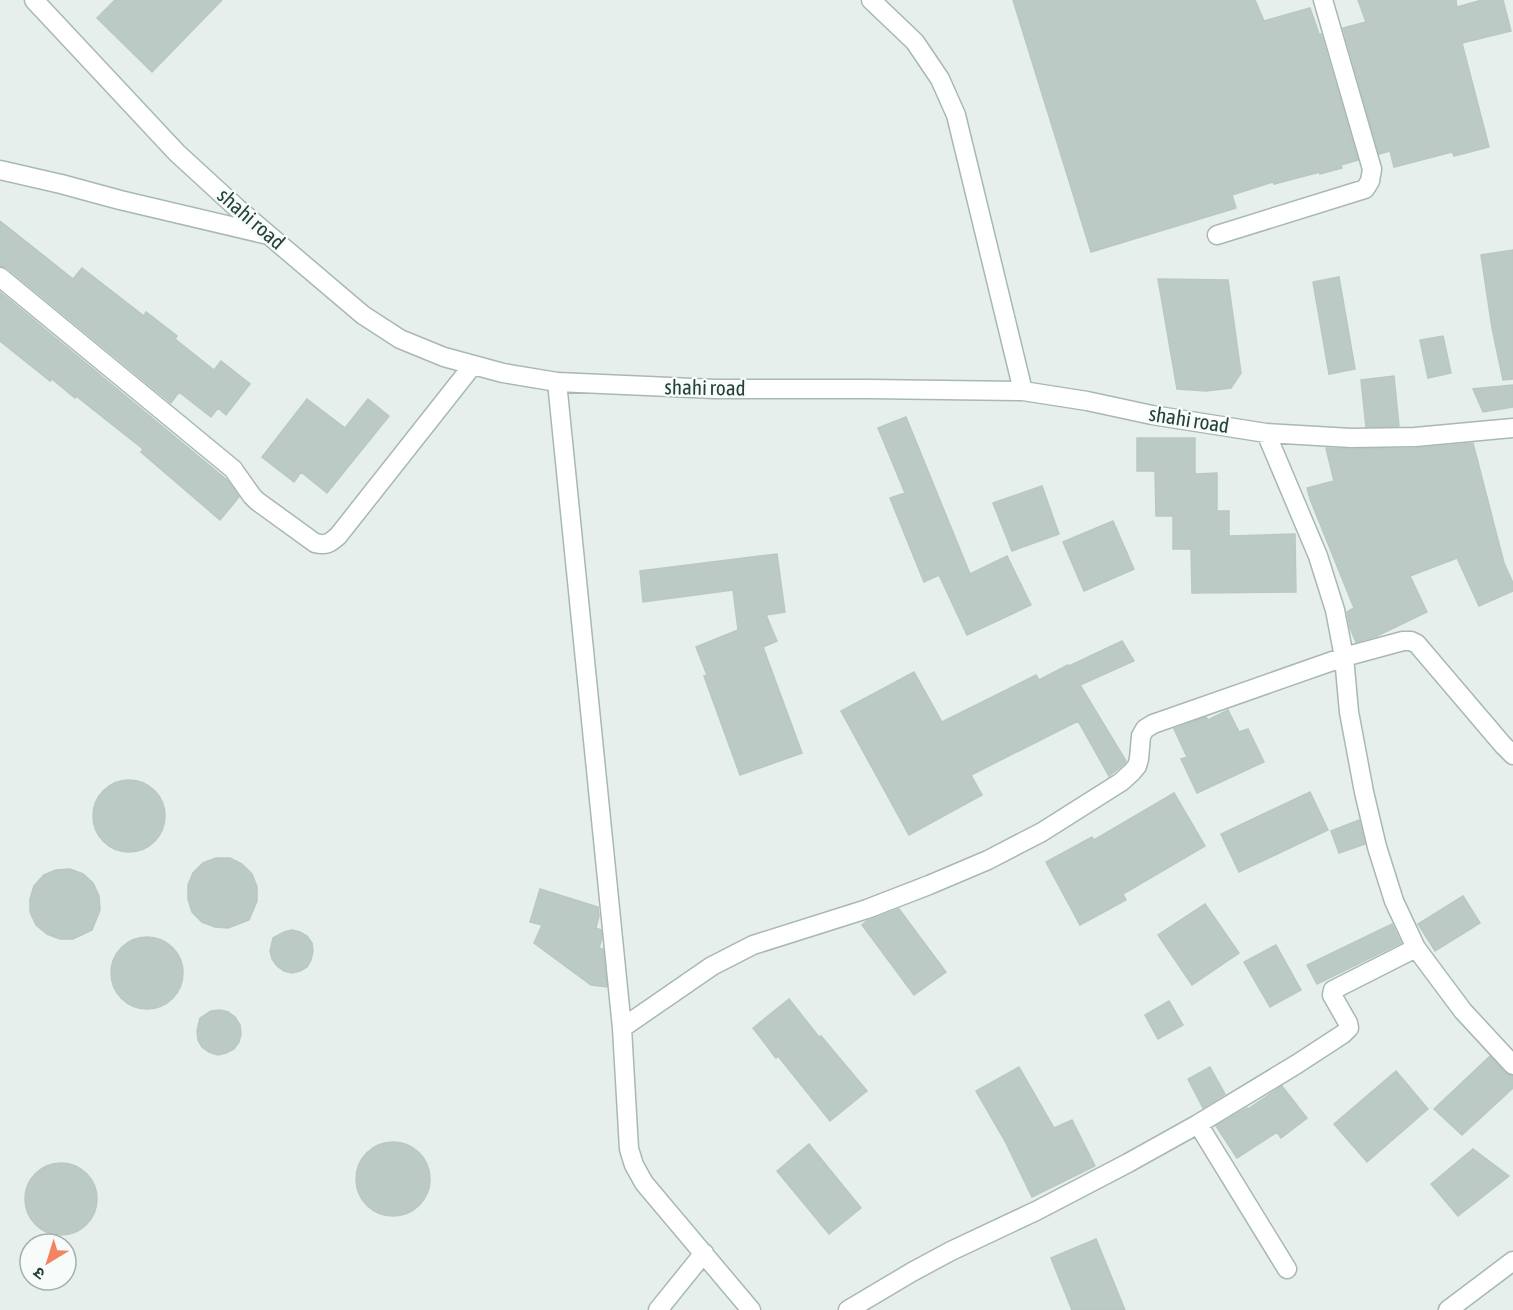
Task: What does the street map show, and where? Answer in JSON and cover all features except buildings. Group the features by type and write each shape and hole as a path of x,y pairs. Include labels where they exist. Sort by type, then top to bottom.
{"street":[{"name":"shahi road","path":"34,0 177,153 237,208 363,315 400,339 444,357 504,373 557,382 715,389 868,388 1023,391 1266,433 1351,438 1415,437 1513,428"},
{"path":"871,0 915,42 940,79 956,115 1023,391"},
{"path":"1217,235 1365,189 1370,181 1372,169 1323,0"},
{"path":"0,170 269,235"},
{"path":"0,277 234,469 257,501 315,543 325,545 338,536 473,365"},
{"path":"557,382 622,1028 628,1149 644,1183 751,1310"},
{"path":"1266,433 1318,556 1335,610 1344,657 1348,712 1364,792 1377,847 1394,901 1416,948 1463,1011 1513,1065"},
{"path":"622,1028 712,966 753,945 867,909 929,885 988,860 1042,832 1132,772 1139,759 1141,736 1145,729 1153,724 1344,657 1403,640 1417,644 1513,755"},
{"path":"848,1310 951,1251 1128,1163 1297,1064 1349,1028 1332,995 1334,990 1416,948"},
{"path":"1198,1124 1287,1269"},
{"path":"657,1310 704,1253"},
{"path":"1448,1310 1513,1261"}]}
